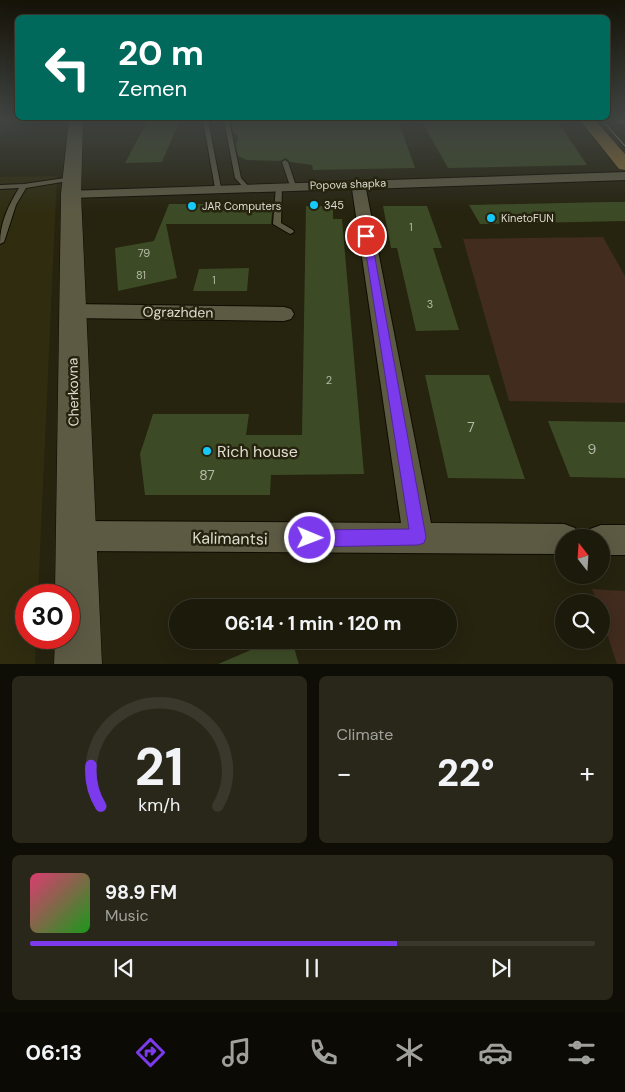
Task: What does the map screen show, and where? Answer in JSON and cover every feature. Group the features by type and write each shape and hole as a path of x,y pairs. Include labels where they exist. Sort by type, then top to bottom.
{"main road":[{"path":"613,151 625,165"}],"street":[{"name":"Cherkovna","path":"74,151 71,187 71,311 77,536 78,664"},
{"name":"Popova shapka","path":"71,187 218,188 625,176"},
{"path":"358,184 418,537"},
{"name":"Ograzhden","path":"71,311 284,314"},
{"name":"Kalimantsi","path":"77,536 555,539"},
{"path":"610,540 625,540"}],"lane":[{"path":"211,151 218,188"},
{"path":"232,151 238,178 246,187"},
{"path":"285,162 286,186 277,224 290,232"},
{"path":"0,186 71,187"},
{"path":"0,242 12,205 24,186"}],"shaded area":[{"path":"57,176 38,584 15,584 15,649 36,649 35,664 0,664 0,177"},
{"path":"603,237 625,276 625,403 509,401 463,239"},
{"path":"592,589 625,591 625,664 617,664 610,643 610,594 594,594"}],"building":[{"path":"131,151 167,151 162,162 125,163"},
{"path":"237,151 409,151 415,168 313,170 312,165 290,162 286,158 280,161 247,160 238,156"},
{"path":"438,151 578,151 587,165 448,168"},
{"path":"625,202 625,221 480,224 469,205"},
{"path":"169,204 273,204 271,224 166,224 177,278 118,291 115,248 154,241"},
{"path":"306,206 333,206 333,219 342,219 364,474 271,475 270,495 145,495 140,454 153,414 249,414 246,435 302,435"},
{"path":"383,206 427,206 442,248 433,248 459,330 416,331 397,248 391,248"},
{"path":"249,268 247,291 193,291 199,269"},
{"path":"425,375 489,375 525,479 448,478"},
{"path":"548,421 625,422 625,478 570,477"},
{"path":"253,649 295,649 299,664 218,664"}],"place":[{"name":"345","path":"314,205"},
{"name":"JAR Computers","path":"192,206"},
{"name":"KinetoFUN","path":"491,218"},
{"name":"Rich house","path":"207,451"}],"route":[{"path":"310,538 418,537 385,335 366,236"}]}
